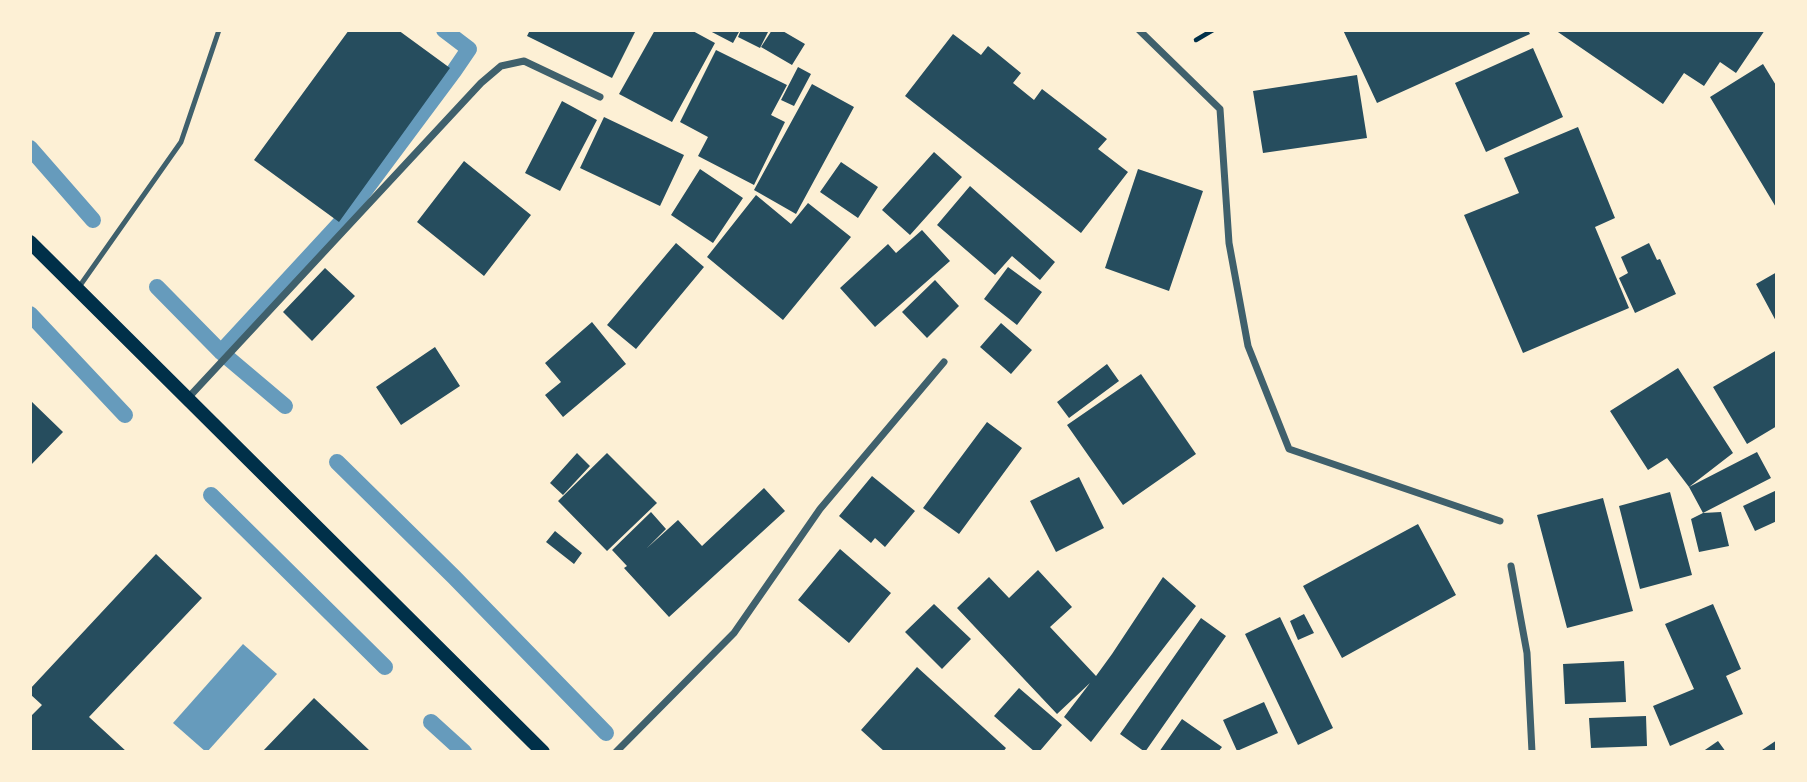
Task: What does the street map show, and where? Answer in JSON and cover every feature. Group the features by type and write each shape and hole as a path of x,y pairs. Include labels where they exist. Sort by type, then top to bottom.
{"main road":[{"path":"30,242 543,752"}],"street":[{"path":"1139,30 1220,109 1229,243 1248,346 1289,449 1500,521"},
{"path":"188,399 481,83 501,66 524,61 600,97"},
{"path":"616,752 734,633 820,509 944,362"},
{"path":"1511,566 1527,653 1532,752"}],"lane":[{"path":"77,289 181,142 219,30"}],"water":[{"path":"243,644 277,674 206,752 173,723"}],"building":[{"path":"349,30 398,30 450,68 339,222 254,160"},
{"path":"530,30 636,30 612,78 527,36"},
{"path":"655,30 691,30 715,43 672,122 619,94"},
{"path":"708,30 740,30 733,43"},
{"path":"741,30 769,30 760,48 738,37"},
{"path":"772,30 781,30 805,44 792,65 761,47"},
{"path":"1343,30 1528,30 1530,34 1377,103"},
{"path":"1555,30 1765,30 1736,73 1720,62 1704,86 1684,73 1663,104"},
{"path":"953,34 981,55 988,46 1021,73 1013,83 1034,100 1042,89 1107,139 1098,149 1128,172 1081,233 905,96"},
{"path":"1533,48 1563,117 1486,152 1455,83"},
{"path":"716,50 787,85 771,115 785,122 754,185 698,156 708,137 680,122"},
{"path":"1763,64 1777,87 1777,209 1710,97"},
{"path":"798,67 811,74 794,106 781,100"},
{"path":"1357,75 1367,138 1263,153 1253,91"},
{"path":"812,84 854,107 796,214 754,190"},
{"path":"562,101 597,120 560,191 525,173"},
{"path":"604,117 684,155 660,206 580,168"},
{"path":"1578,127 1615,218 1595,227 1629,308 1523,353 1464,215 1519,193 1504,158"},
{"path":"934,152 962,177 910,235 882,210"},
{"path":"464,161 531,215 484,276 417,222"},
{"path":"841,162 878,187 858,218 820,192"},
{"path":"700,169 743,198 713,243 671,215"},
{"path":"1138,169 1203,191 1169,291 1105,268"},
{"path":"970,186 1055,262 1040,280 1012,256 995,275 937,225"},
{"path":"756,195 791,224 808,203 851,237 783,320 707,257"},
{"path":"922,230 950,261 875,327 840,288 888,244 896,253"},
{"path":"676,243 704,267 636,349 607,325"},
{"path":"1649,243 1657,260 1660,259 1676,294 1635,313 1619,278 1628,273 1621,257"},
{"path":"1008,267 1042,292 1017,325 984,299"},
{"path":"325,268 355,296 312,341 283,312"},
{"path":"1777,272 1777,323 1756,284"},
{"path":"935,280 959,306 927,338 902,312"},
{"path":"592,322 626,364 563,417 545,395 561,382 545,363"},
{"path":"1001,323 1032,350 1011,374 980,347"},
{"path":"435,347 460,386 401,425 376,387"},
{"path":"1777,350 1777,426 1747,444 1713,387"},
{"path":"1107,364 1119,381 1069,418 1057,402"},
{"path":"1678,368 1733,453 1689,487 1667,458 1648,470 1610,411"},
{"path":"1141,374 1196,454 1123,505 1067,425"},
{"path":"30,400 63,432 30,466"},
{"path":"987,422 1022,448 959,534 923,508"},
{"path":"1757,452 1771,478 1703,513 1689,487"},
{"path":"577,453 590,466 563,495 550,483"},
{"path":"607,453 657,503 607,551 558,501"},
{"path":"872,476 915,511 885,547 875,538 871,543 839,516"},
{"path":"1079,477 1104,528 1056,552 1030,501"},
{"path":"764,488 785,511 669,617 624,568 627,566 612,550 651,512 666,529 647,548 678,520 702,546"},
{"path":"1777,490 1777,521 1755,531 1743,506"},
{"path":"1670,492 1692,575 1640,589 1619,506"},
{"path":"1603,498 1633,611 1567,628 1537,515"},
{"path":"1721,512 1729,546 1699,552 1691,519 1703,513"},
{"path":"1418,524 1456,595 1342,658 1303,586"},
{"path":"555,531 582,553 574,564 546,542"},
{"path":"840,549 891,593 849,643 798,600"},
{"path":"156,554 202,598 89,717 127,752 30,752 30,717 42,705 30,694 30,689"},
{"path":"1038,570 1072,607 1050,627 1096,676 1163,577 1196,606 1091,742 1064,717 1090,683 1057,714 957,608 989,577 1009,598"},
{"path":"934,604 971,639 942,669 905,632"},
{"path":"1713,604 1741,669 1726,676 1743,714 1670,746 1653,706 1694,689 1665,624"},
{"path":"1304,614 1314,633 1298,640 1290,621"},
{"path":"1280,617 1333,728 1298,745 1245,634"},
{"path":"1201,618 1226,636 1145,752 1120,734"},
{"path":"1624,661 1626,702 1565,704 1563,664"},
{"path":"917,667 1006,748 1003,752 885,752 861,730"},
{"path":"1019,688 1062,725 1039,752 1035,752 994,716"},
{"path":"314,698 369,750 262,752"},
{"path":"1264,702 1278,733 1237,751 1223,720"},
{"path":"1646,716 1647,746 1591,748 1589,718"},
{"path":"1182,719 1222,747 1218,752 1159,752"},
{"path":"1777,740 1777,752 1759,752"},
{"path":"1718,741 1726,752 1702,752"}],"waterway":[{"path":"221,352 343,220 454,71 469,49 444,30"},
{"path":"30,148 93,220"},
{"path":"157,287 221,352 285,406"},
{"path":"30,314 125,415"},
{"path":"337,462 606,733"},
{"path":"211,495 385,667"},
{"path":"431,722 464,752"}]}
